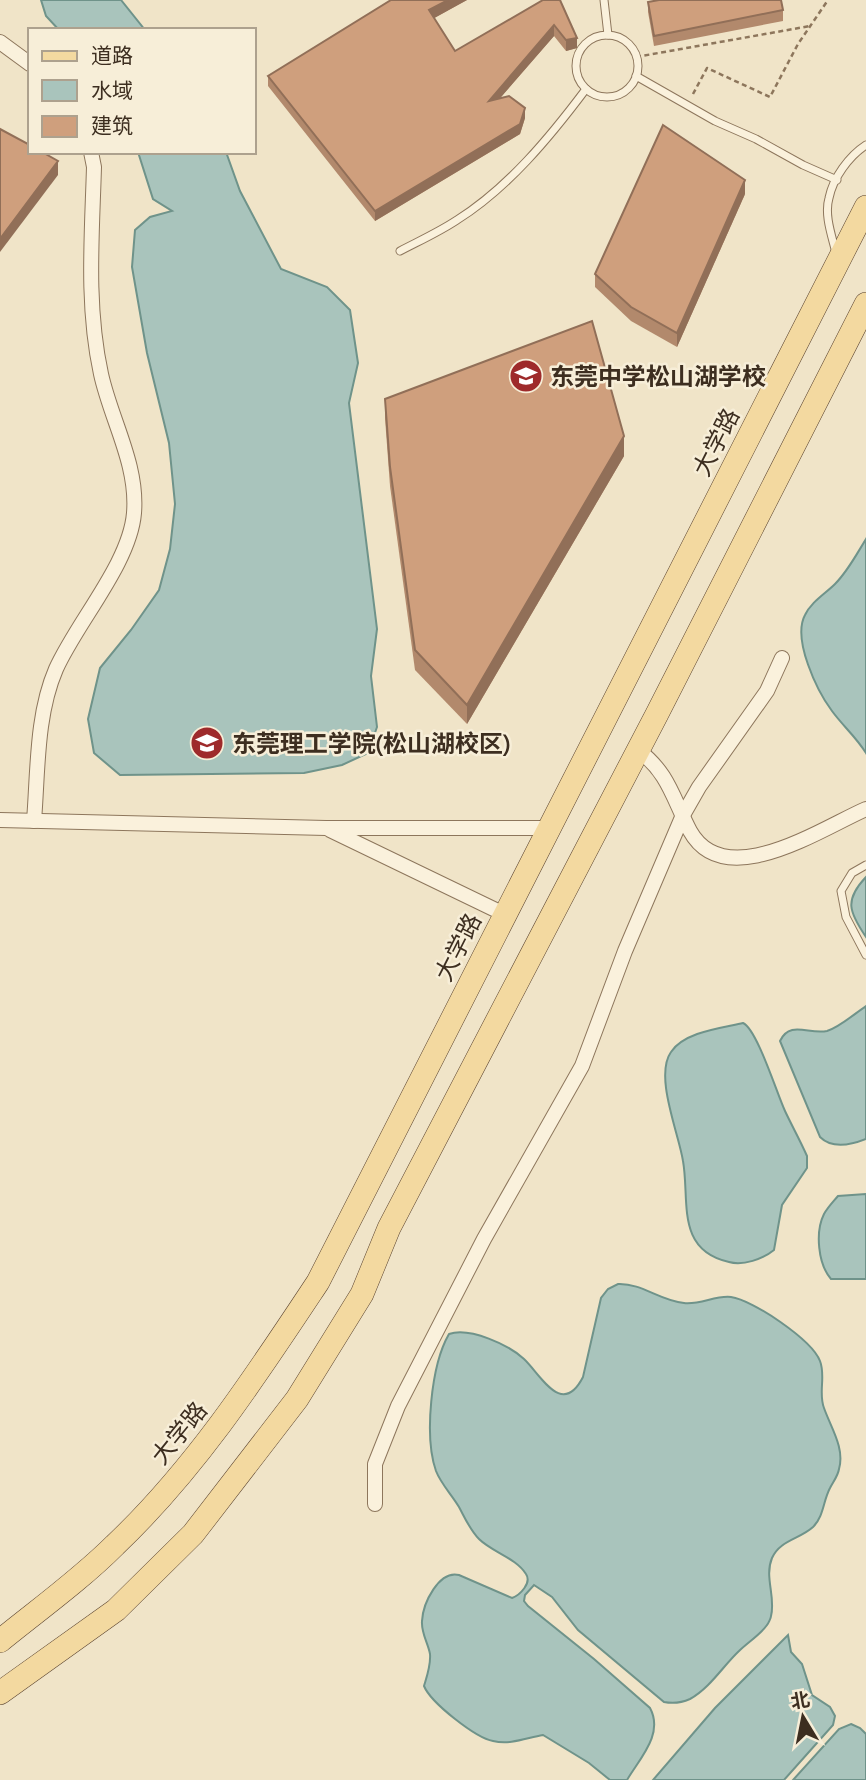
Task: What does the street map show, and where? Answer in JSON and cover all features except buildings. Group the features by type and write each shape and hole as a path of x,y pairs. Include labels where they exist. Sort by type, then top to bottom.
{"main road":[{"name":"大学路","path":"0,1641 115,1546 174,1482 239,1400 318,1282 866,206"},
{"path":"0,1693 116,1610 194,1534 297,1399 362,1294 389,1228 866,304"}],"street":[{"path":"0,42 28,63"},
{"path":"34,821 43,716 55,671 120,559 134,515 133,478 102,375 92,324 92,154"},
{"path":"375,1504 375,1464 398,1406 471,1263 582,1066 625,951 683,815 768,691 782,658"},
{"path":"638,750 665,776 691,832 700,844 711,852 738,857 778,850 866,809"},
{"path":"0,820 326,828 548,828"},
{"path":"326,828 505,914"}],"lane":[{"path":"604,0 608,35"},
{"path":"608,35 626,42 636,57 636,76 632,85 616,96 595,95 586,89 576,71 580,50 597,37 608,35"},
{"path":"636,76 715,121 837,180"},
{"path":"400,251 458,220 489,195 521,167 586,89"},
{"path":"838,261 829,223 828,199 843,167 866,145"},
{"path":"866,864 852,873 841,891 846,917 866,955"}],"path":[{"path":"693,94 707,68 770,97 797,44 828,0"},
{"path":"636,57 810,26"}],"water":[{"path":"41,0 121,0 143,28 57,28 46,16"},
{"path":"139,154 227,154 240,191 281,269 327,287 350,310 358,363 349,403 377,629 371,676 377,727 368,753 342,765 304,773 120,775 94,753 88,719 100,668 159,590 170,549 175,504 169,443 147,353 132,267 135,230 150,217 172,211 153,199"},
{"path":"866,539 866,753 832,711 820,691 804,651 802,625 808,610 840,579"},
{"path":"866,877 866,937 851,906 854,893"},
{"path":"866,1006 866,1139 848,1144 830,1143 820,1137 780,1041 789,1031 820,1032 832,1029"},
{"path":"743,1023 760,1049 807,1156 807,1168 782,1205 774,1250 753,1261 735,1263 712,1256 700,1247 688,1222 683,1161 669,1105 665,1075 666,1062 677,1045 694,1035"},
{"path":"866,1194 866,1279 831,1279 823,1265 819,1248 821,1221 838,1196"},
{"path":"618,1284 635,1286 675,1302 696,1303 731,1297 753,1305 781,1322 815,1352 820,1361 822,1402 840,1453 838,1474 817,1523 785,1543 772,1558 769,1572 771,1618 761,1632 733,1657 704,1689 690,1699 677,1703 664,1702 578,1630 552,1597 534,1585 525,1595 524,1601 528,1606 650,1708 654,1718 652,1736 627,1780 610,1780 589,1763 543,1735 512,1742 493,1741 476,1734 455,1719 435,1701 424,1686 430,1658 422,1625 423,1614 433,1589 452,1575 459,1575 512,1598 522,1591 527,1581 522,1568 484,1544 476,1535 436,1471 430,1440 431,1401 438,1364 449,1334 458,1332 478,1335 509,1348 524,1359 552,1389 560,1394 567,1394 575,1389 583,1377 601,1298 608,1289"},
{"path":"788,1635 791,1652 802,1664 812,1695 830,1707 835,1716 833,1725 784,1780 653,1780 715,1708"},
{"path":"851,1724 866,1734 866,1780 793,1780 839,1729"}],"place":[{"name":"东莞中学松山湖学校","path":"526,376"},
{"name":"东莞理工学院(松山湖校区)","path":"207,743"}]}
